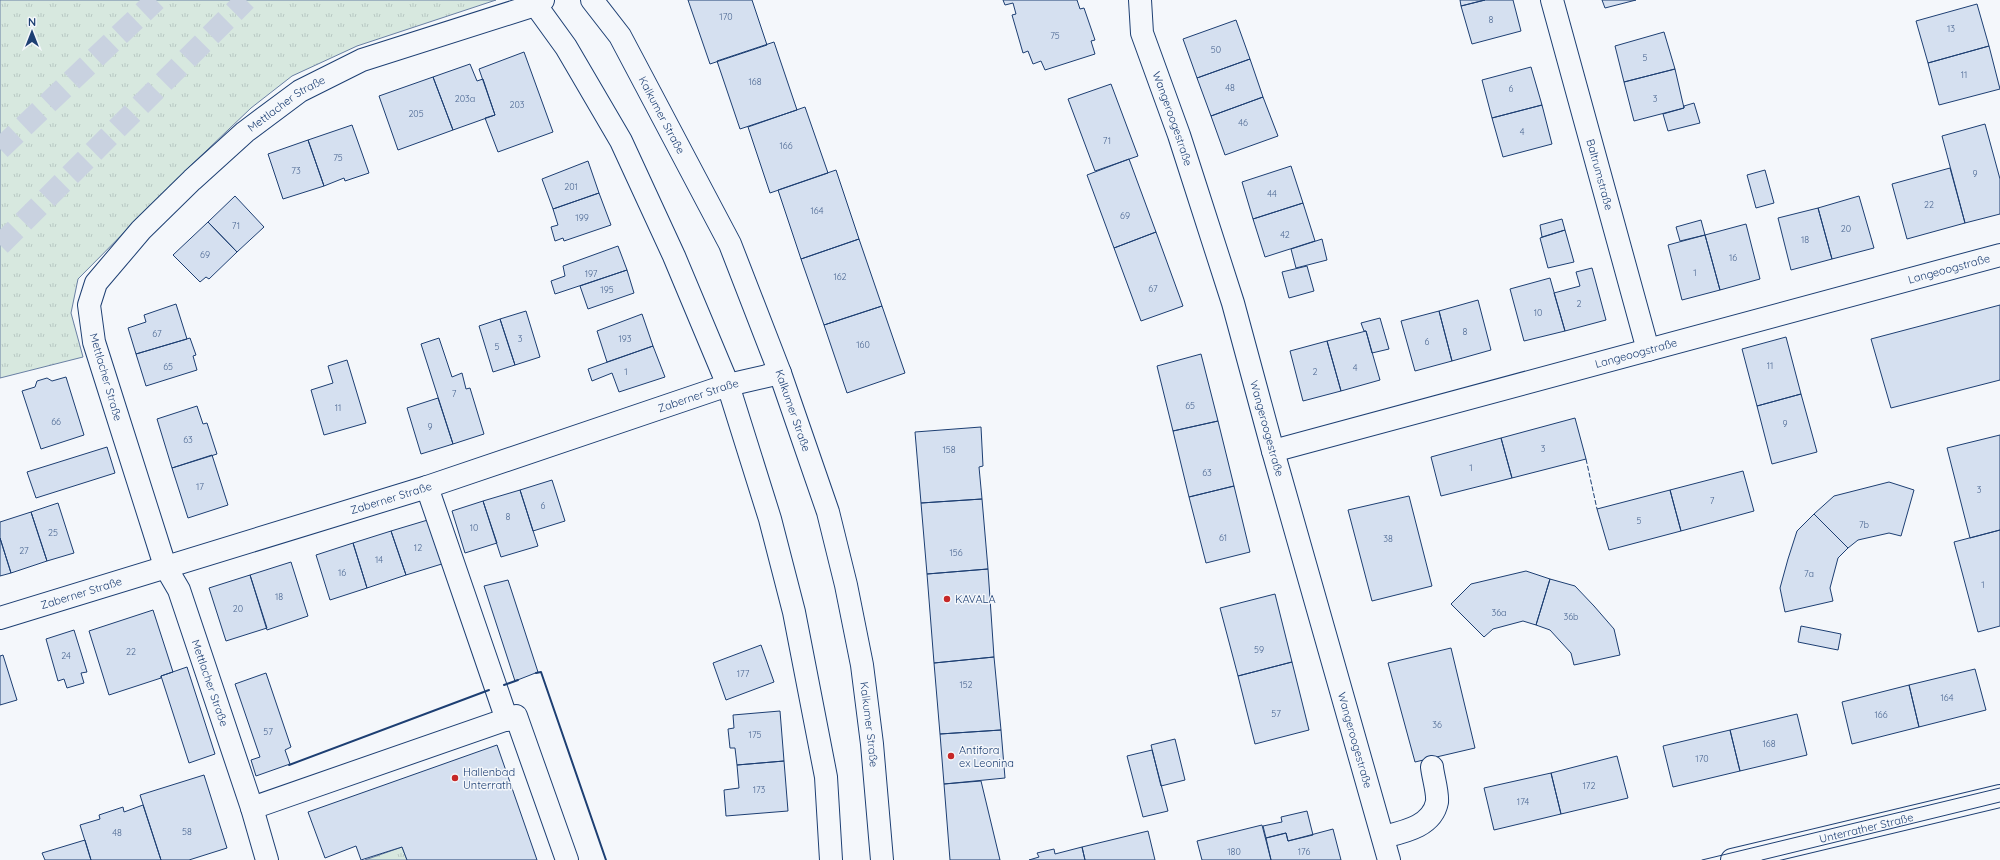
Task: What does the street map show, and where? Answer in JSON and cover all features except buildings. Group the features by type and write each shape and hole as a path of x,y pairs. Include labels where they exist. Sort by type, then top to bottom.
{"street":[{"name":"Kalkumer Straße","path":"592,0 620,36 730,244 780,373 828,512 846,585 862,665 872,744 882,860"},
{"name":"Wangeroogestraße","path":"1140,0 1142,33 1214,238 1389,860"},
{"name":"Baltrumstraße","path":"1552,0 1648,350"},
{"path":"537,2 566,47 621,141 674,256 728,386 770,519 794,612 826,777 831,860"},
{"name":"Mettlacher Straße","path":"267,860 252,808 179,590 165,566 94,342 89,305 96,283 141,230 192,180 245,132 300,91 362,60 537,2"},
{"name":"Langeoogstraße","path":"1273,451 2000,255"},
{"name":"Zaberner Straße","path":"0,618 165,566 427,487 728,386 780,373"},
{"path":"427,487 507,720"},
{"path":"252,808 516,716 567,860"},
{"path":"1383,837 1415,828 1430,816 1437,801 1432,767"},
{"name":"Unterrather Straße","path":"1732,860 2000,796"}],"green space":[{"path":"0,0 496,0 357,46 292,76 251,108 184,172 78,279 71,313 83,357 0,378"},
{"path":"402,847 407,860 365,860"}],"tunnel":[{"path":"0,149 156,0"},
{"path":"0,245 246,0"}],"tram line":[{"path":"1702,860 2000,788"},
{"path":"1762,860 2000,802"}],"fence":[{"path":"1586,459 1597,509"}],"wall":[{"path":"536,673 541,672 606,860"},
{"path":"504,685 518,680"},
{"path":"289,765 489,690"}],"place":[{"name":"KAVALA","path":"947,599"},
{"name":"Antifora ex Leonina","path":"951,756"},
{"name":"Hallenbad Unterrath","path":"455,778"}]}
